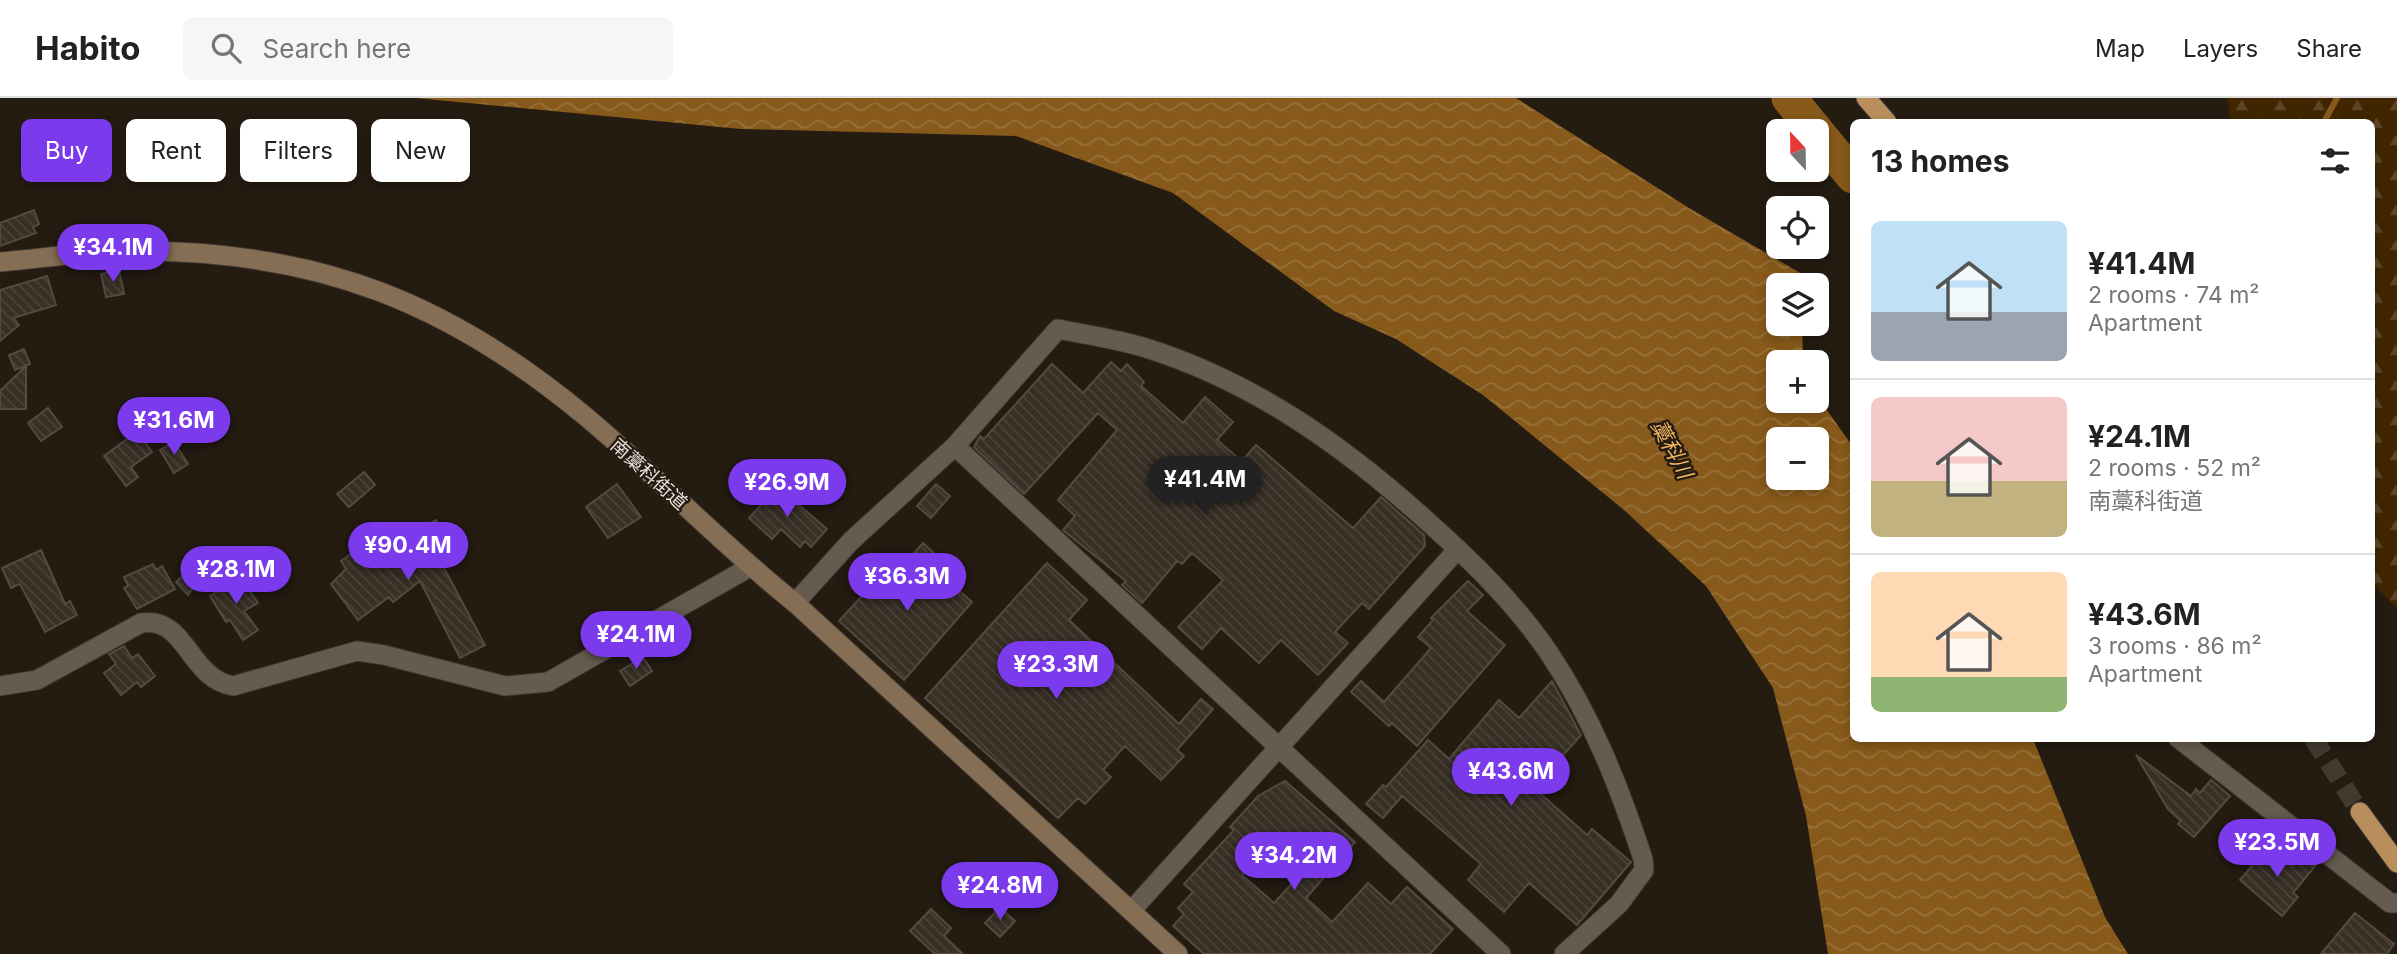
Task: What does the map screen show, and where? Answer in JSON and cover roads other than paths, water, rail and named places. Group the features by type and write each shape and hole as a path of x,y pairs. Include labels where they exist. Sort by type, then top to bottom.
{"highway":[{"path":"1866,98 1884,119"},
{"path":"2360,812 2397,863"}],"main road":[{"name":"南藁科街道","path":"0,262 141,251 243,256 367,285 442,318 500,351 585,416 750,567 795,603 1178,954"}],"street":[{"path":"795,603 851,541 955,446 1058,329 1144,347 1183,361 1289,412 1332,441 1458,549 1520,615 1548,653 1586,715 1619,784 1643,859 1644,870 1635,885 1564,954"},
{"path":"955,446 1501,954"},
{"path":"1131,911 1458,549"},
{"path":"0,685 10,687 37,680 141,623 152,621 164,624 172,630 205,674 218,683 233,686 357,651 384,655 505,686 548,682 750,567"},
{"path":"2183,742 2390,903 2397,903"}],"water":[{"name":"藁科川","path":"416,98 1516,98 1689,208 1766,253 1766,259 1776,259 1800,273 1766,273 1766,336 1802,336 1803,350 1766,350 1766,413 1829,413 1850,443 1850,742 2034,742 2105,917 2128,954 1828,954 1806,816 1773,688 1706,586 1624,510 1483,395 1396,339 1334,311 1173,193 1016,136 741,129"}],"waterway":[{"path":"1789,98 1850,172"},
{"path":"2326,119 2337,98"}],"tunnel":[{"path":"2316,742 2360,812"}]}
